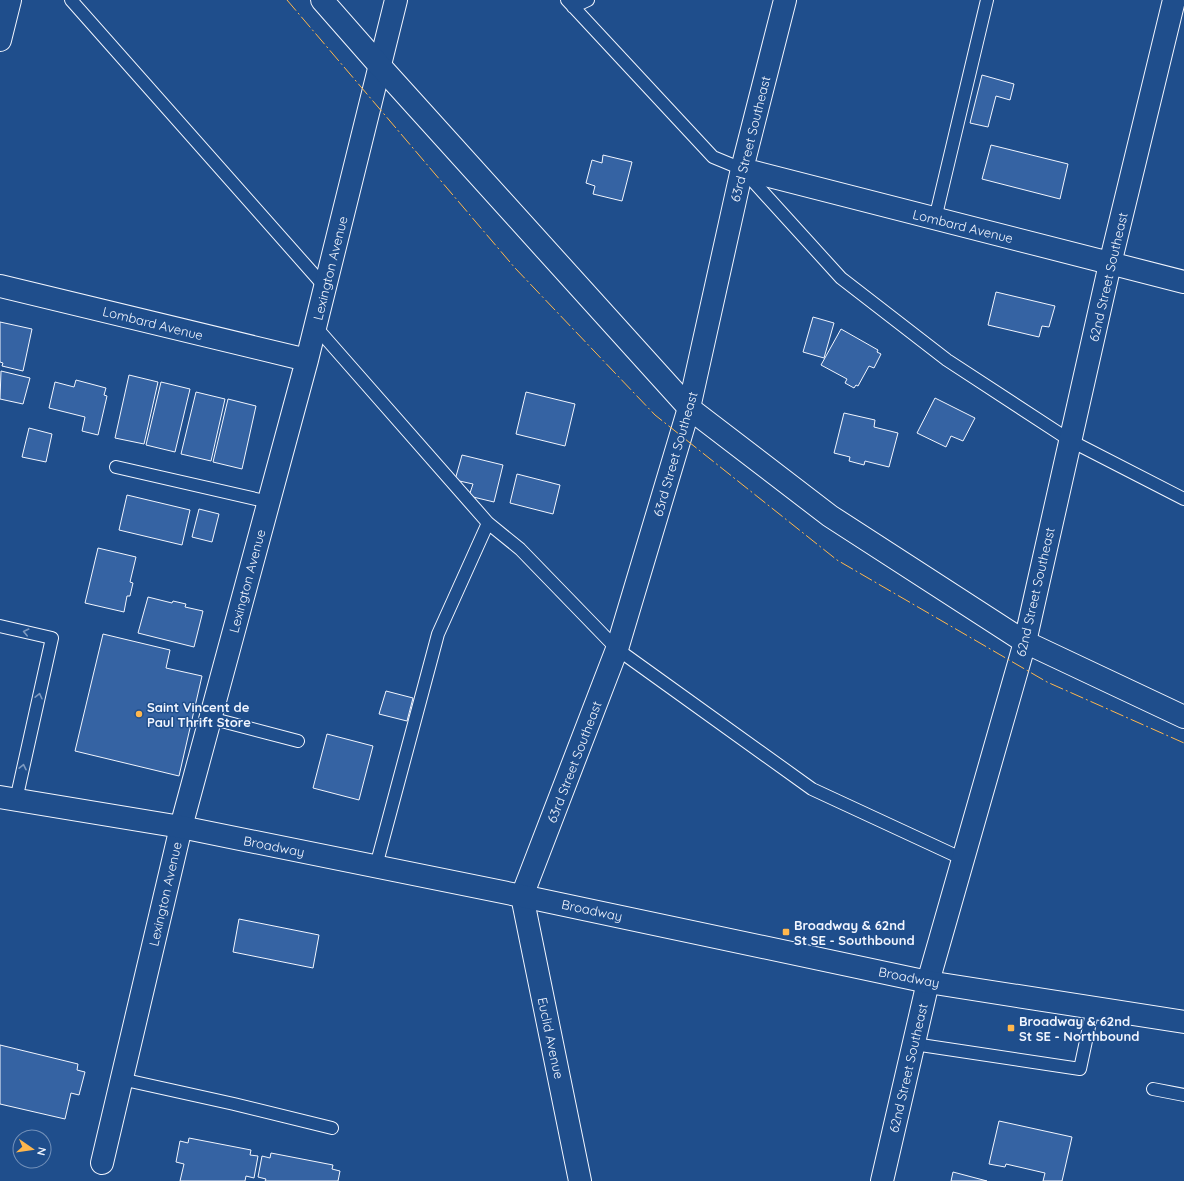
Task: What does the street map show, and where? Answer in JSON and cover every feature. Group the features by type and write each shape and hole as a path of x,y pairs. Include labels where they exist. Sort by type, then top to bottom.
{"street":[{"path":"0,40 10,0"},
{"path":"322,0 689,408 830,516 1024,642 1184,717"},
{"name":"Lexington Avenue","path":"102,1163 180,827 307,360 396,0"},
{"name":"63rd Street Southeast","path":"522,896 617,650 689,408 742,169 785,0"},
{"name":"62nd Street Southeast","path":"882,1181 928,982 1024,642 1071,441 1110,264 1174,0"},
{"name":"Lombard Avenue","path":"742,169 1184,282"},
{"name":"Lombard Avenue","path":"0,286 307,360"},
{"name":"Broadway","path":"8,799 180,827 522,896 928,982 1184,1022"},
{"name":"Euclid Avenue","path":"522,896 580,1181"}],"lane":[{"path":"71,0 325,287"},
{"path":"570,4 588,0"},
{"path":"935,219 986,0"},
{"path":"570,4 713,157 742,169 841,278 947,360 1071,441 1184,499"},
{"path":"315,326 488,523 520,550 617,650 812,789 963,859"},
{"path":"116,467 268,502"},
{"path":"376,866 438,634 488,523"},
{"path":"0,626 52,638 8,799"},
{"path":"210,718 298,741"},
{"path":"914,1044 1080,1068 1093,1008"},
{"path":"121,1079 234,1104 332,1128"},
{"path":"1153,1089 1184,1095"}],"building":[{"path":"982,75 1014,84 1010,100 996,96 988,127 970,123"},
{"path":"991,145 1068,164 1060,199 982,179"},
{"path":"603,155 632,162 622,201 593,194 595,186 586,183 592,160 602,163"},
{"path":"996,292 1055,306 1049,327 1042,326 1039,337 988,325"},
{"path":"813,317 834,323 824,358 803,352"},
{"path":"0,322 32,329 23,371 2,366 3,363 0,362"},
{"path":"841,329 878,350 877,352 881,354 874,368 869,366 858,386 856,385 854,388 845,383 847,379 821,365"},
{"path":"1,371 30,378 23,404 0,399"},
{"path":"129,375 158,382 144,444 115,438"},
{"path":"76,380 106,388 104,395 107,396 98,435 82,431 85,417 49,408 55,382 74,387"},
{"path":"161,382 190,389 175,452 146,445"},
{"path":"196,392 225,399 211,461 181,454"},
{"path":"526,392 575,404 565,446 516,434"},
{"path":"935,398 975,418 963,441 951,436 946,447 917,433"},
{"path":"228,399 256,406 242,469 213,462"},
{"path":"844,413 875,420 874,427 898,433 889,467 865,461 864,465 849,461 850,457 834,453"},
{"path":"29,428 52,434 46,462 22,457"},
{"path":"462,455 503,465 494,502 469,496 473,484 455,480"},
{"path":"517,474 560,485 553,514 510,503"},
{"path":"127,495 190,510 182,545 119,530"},
{"path":"199,509 219,514 212,542 192,537"},
{"path":"98,548 136,557 130,582 133,583 130,596 127,596 124,612 85,603"},
{"path":"148,597 172,603 173,601 186,604 185,607 203,611 194,647 138,633"},
{"name":"Saint Vincent de Paul Thrift Store","path":"103,634 170,650 166,668 202,676 179,776 75,751"},
{"path":"386,691 413,698 407,721 379,714"},
{"path":"327,734 373,746 359,800 313,788"},
{"path":"239,919 319,935 313,968 233,952"},
{"path":"0,1045 78,1064 77,1070 85,1072 79,1095 71,1093 65,1119 0,1104"},
{"path":"999,1121 1072,1137 1062,1181 1043,1181 1045,1173 1006,1164 1005,1167 989,1164"},
{"path":"189,1138 251,1150 250,1155 258,1156 254,1178 246,1176 245,1181 180,1181 184,1164 176,1162 180,1141 188,1143"},
{"path":"271,1153 333,1165 332,1169 340,1171 338,1181 265,1181 266,1179 258,1177 262,1156 270,1158"},
{"path":"953,1172 987,1181 951,1181"}],"power":[{"path":"287,0 515,268 655,415 837,560 1047,682 1184,743"}],"place":[{"name":"Saint Vincent de Paul Thrift Store","path":"139,714"},
{"name":"Broadway & 62nd St SE - Southbound","path":"786,932"},
{"name":"Broadway & 62nd St SE - Northbound","path":"1011,1028"}]}
